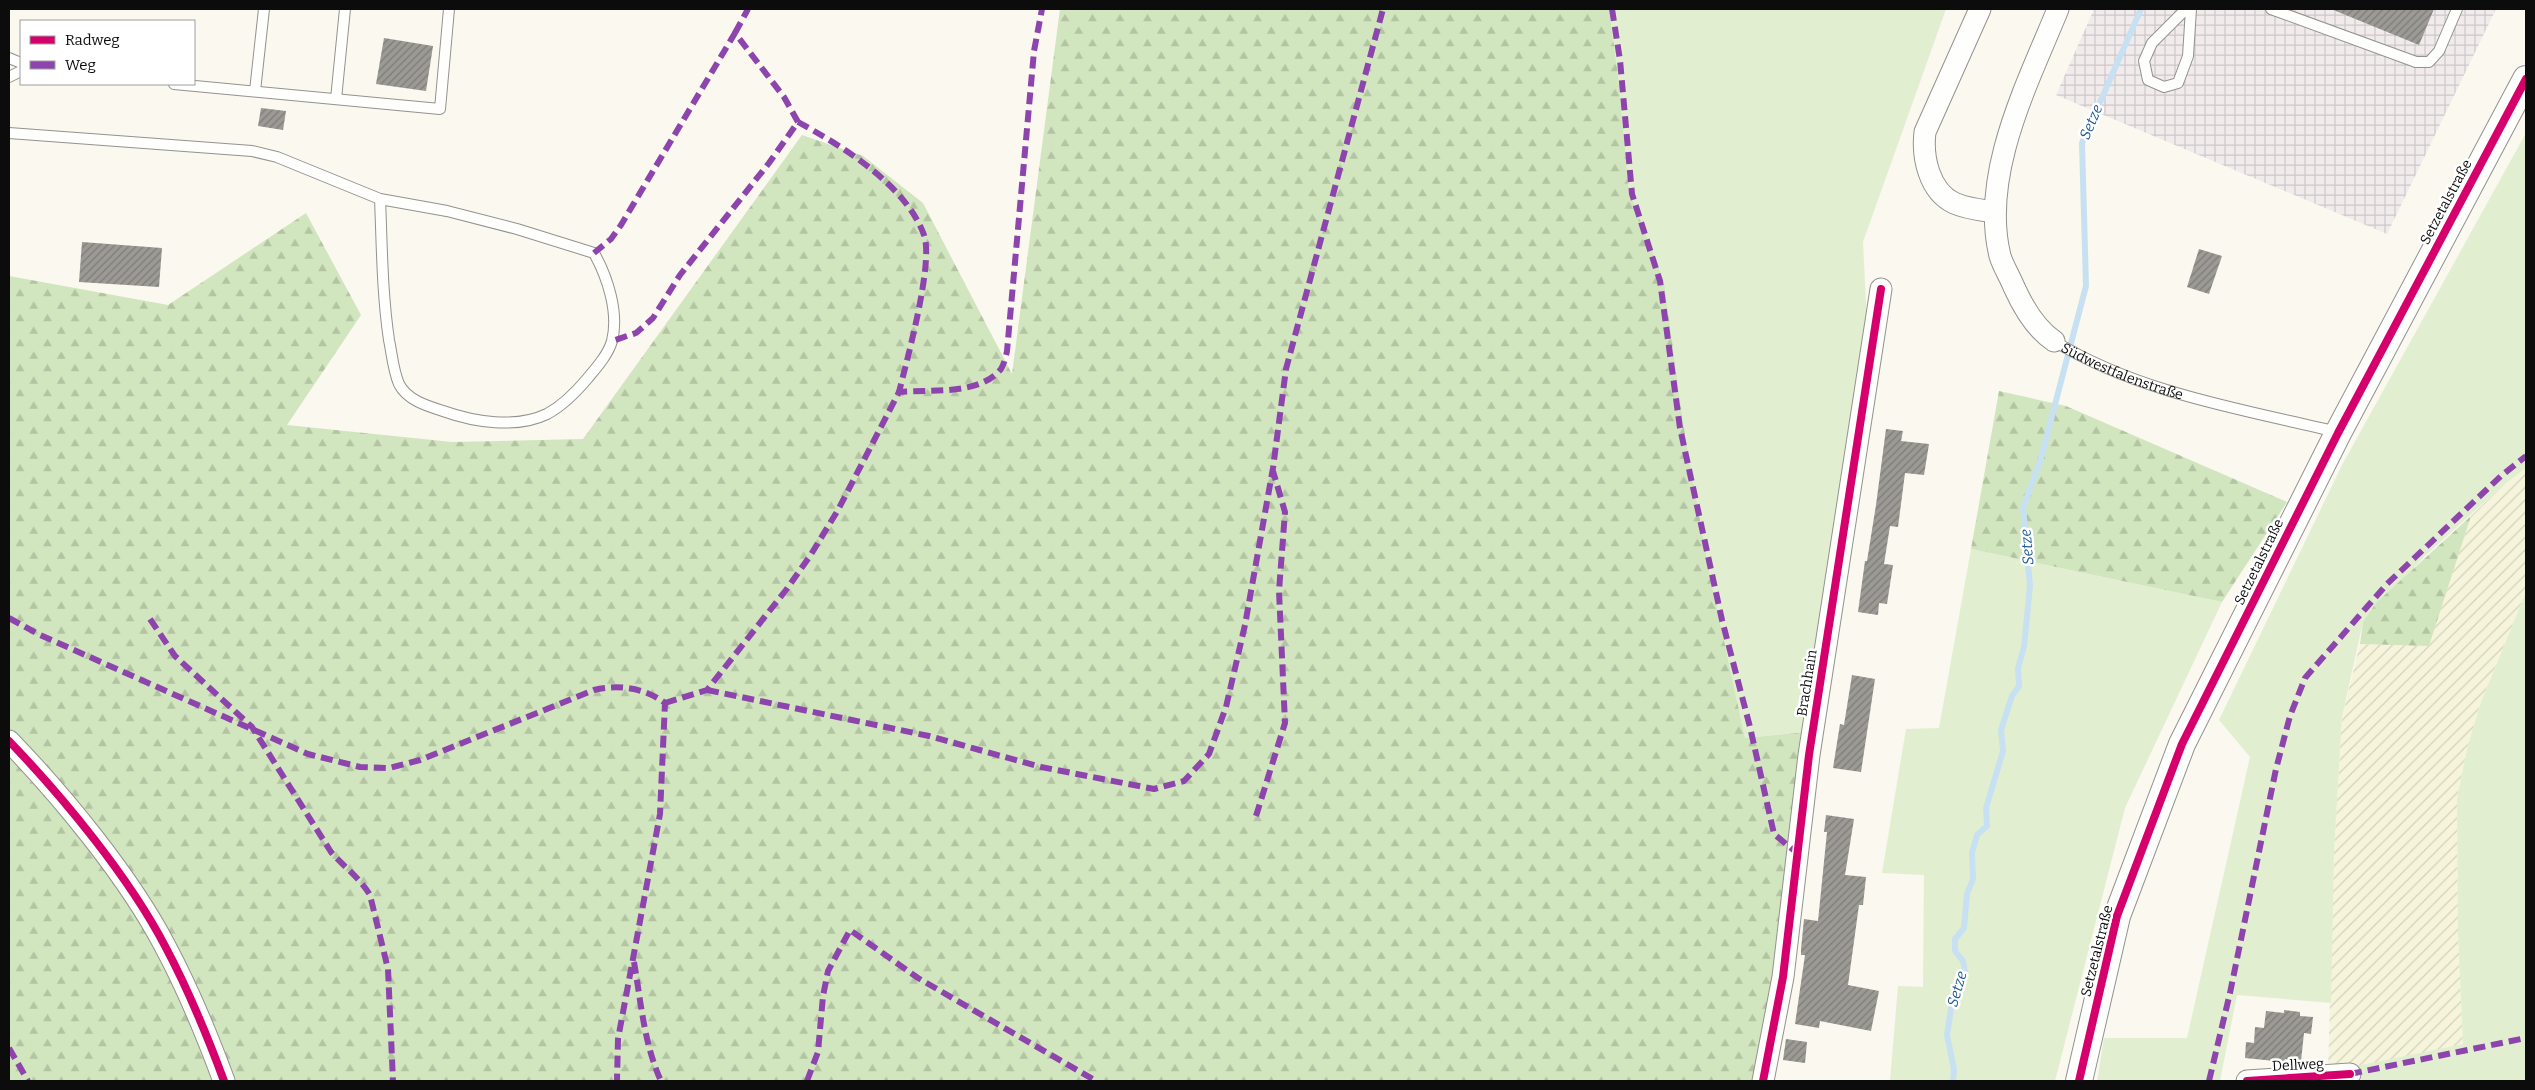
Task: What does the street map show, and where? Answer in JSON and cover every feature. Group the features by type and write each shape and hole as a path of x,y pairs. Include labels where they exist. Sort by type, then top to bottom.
{"street":[{"path":"1980,9 1925,132 1922,150 1934,184 1952,202 1968,208 1995,212"},
{"name":"Südwestfalenstraße","path":"2054,341 2025,309 2004,266 2000,257 1995,212 2001,162 2023,94 2058,9"},
{"name":"Setzetalstraße","path":"2079,1081 2117,916 2182,744 2338,433 2526,79"},
{"name":"Brachhain","path":"1763,1081 1783,977 1809,755 1881,290"},
{"path":"9,742 83,826 126,885 165,944 203,1024 224,1081"},
{"name":"Dellweg","path":"2247,1081 2350,1074"}],"lane":[{"path":"255,91 264,9"},
{"path":"336,99 344,9"},
{"path":"186,85 440,109 449,9"},
{"path":"2186,9 2152,43 2144,62 2148,80 2164,87 2178,83 2188,56 2191,9"},
{"path":"2271,9 2416,62 2430,62 2439,51 2457,9"},
{"path":"9,77 20,71"},
{"path":"9,133 252,151 277,157 380,200 447,211 517,229 594,253 603,269 613,315 612,341 601,362 581,387 546,414 526,420 509,422 466,418 428,406 410,397 400,385 394,370 384,304 380,200"},
{"name":"Südwestfalenstraße","path":"2054,341 2079,356 2155,388 2338,433"}],"shaded area":[{"path":"2094,9 2496,9 2387,234 2056,95"}],"green space":[{"path":"1060,9 1609,9 1618,75 1629,191 1664,281 1684,428 1709,571 1745,738 1807,732 1775,981 1752,1081 9,1081 9,276 168,305 306,213 361,315 287,425 452,442 583,439 802,135 863,156 923,203 1012,374"},
{"path":"1609,9 1946,9 1863,242 1869,364 1807,732 1745,738 1709,571 1684,428 1664,281 1629,191 1618,75"},
{"path":"2526,133 2526,468 2501,487 2425,556 2363,622 2342,717 2334,852 2331,1003 2237,995 2220,1081 2097,1081 2104,1038 2187,1038 2250,757 2219,720 2342,465"},
{"path":"1999,391 2066,406 2287,502 2222,602 1971,549"},
{"path":"2526,468 2526,592 2481,702 2468,745 2457,798 2458,934 2463,1045 2328,1073 2334,852 2342,717 2360,644 2429,646 2471,516 2501,487"},
{"path":"2471,516 2429,646 2360,644 2363,622 2376,603"},
{"path":"1971,549 2222,602 2125,808 2055,1081 1890,1081 1898,986 1923,987 1924,875 1882,873 1906,729 1939,728"},
{"path":"2526,592 2526,1081 2283,1081 2463,1044 2458,934 2457,798 2468,745 2481,702"}],"building":[{"path":"2331,9 2434,9 2419,45"},
{"path":"384,38 433,46 426,91 376,84"},
{"path":"261,108 286,111 283,130 258,126"},
{"path":"82,242 162,248 159,287 79,282"},
{"path":"2199,249 2222,256 2209,294 2187,287"},
{"path":"1886,429 1903,431 1901,441 1929,444 1924,475 1905,473 1898,527 1890,526 1884,564 1893,565 1887,604 1879,603 1878,615 1858,612 1865,561 1867,561 1876,505"},
{"path":"1852,675 1875,679 1861,772 1833,768 1840,724 1844,725"},
{"path":"1826,815 1854,819 1845,875 1866,877 1863,905 1859,905 1848,985 1879,991 1871,1031 1820,1021 1819,1028 1795,1024 1805,955 1801,955 1804,919 1818,921 1827,832 1824,832"},
{"path":"2284,1010 2300,1012 2300,1016 2313,1017 2311,1034 2304,1033 2301,1061 2285,1059 2284,1062 2245,1058 2246,1042 2254,1043 2255,1027 2264,1028 2266,1011 2284,1013"},
{"path":"1786,1039 1807,1042 1805,1063 1783,1060"}],"waterway":[{"name":"Setze","path":"1953,1081 1954,1069 1947,1035 1952,1003 1965,971 1963,961 1955,951 1955,939 1964,928 1967,894 1973,879 1972,853 1977,835 1987,826 1986,808 2003,751 2001,730 2012,696 2019,686 2018,668 2024,647 2030,586 2023,508 2041,458 2086,286 2082,143 2141,9"}],"marked path":[{"path":"735,33 748,9"},
{"path":"665,703 707,690 786,590 810,556 838,510 899,392 939,391 967,387 980,384 992,378 1001,369 1007,351 1034,51 1042,9"},
{"path":"707,690 929,736 1041,767 1154,789 1184,781 1209,754 1226,707 1245,625 1273,468 1286,369 1383,9"},
{"path":"1612,9 1620,60 1632,194 1660,281 1680,428 1722,620 1750,727 1774,834 1797,853"},
{"path":"594,253 611,239 621,225 735,33 784,97 798,122 769,163 680,275 653,318 636,333 612,341"},
{"path":"798,122 852,155 888,184 903,200 915,217 924,235 926,248 923,288 899,392"},
{"path":"2209,1081 2230,993 2276,769 2290,716 2305,678 2387,584 2501,476 2526,456"},
{"path":"1256,816 1285,723 1279,591 1285,512 1273,471"},
{"path":"9,618 38,634 308,754 360,767 389,768 420,760 603,688 613,687 640,691 665,703 660,814 618,1039 617,1081"},
{"path":"150,619 175,656 252,727 331,852 370,895 388,969 393,1081"},
{"path":"807,1081 818,1052 823,996 828,971 850,930 918,978 1096,1081"},
{"path":"634,962 647,1038 661,1081"},
{"path":"2350,1074 2526,1038"},
{"path":"9,1048 28,1081"}],"cycle path":[{"path":"2079,1081 2117,916 2182,744 2338,433 2526,79"},
{"path":"1763,1081 1783,977 1809,755 1881,289"},
{"path":"9,741 73,812 133,893 165,946 189,995 224,1081"},
{"path":"2247,1081 2350,1074"}]}
